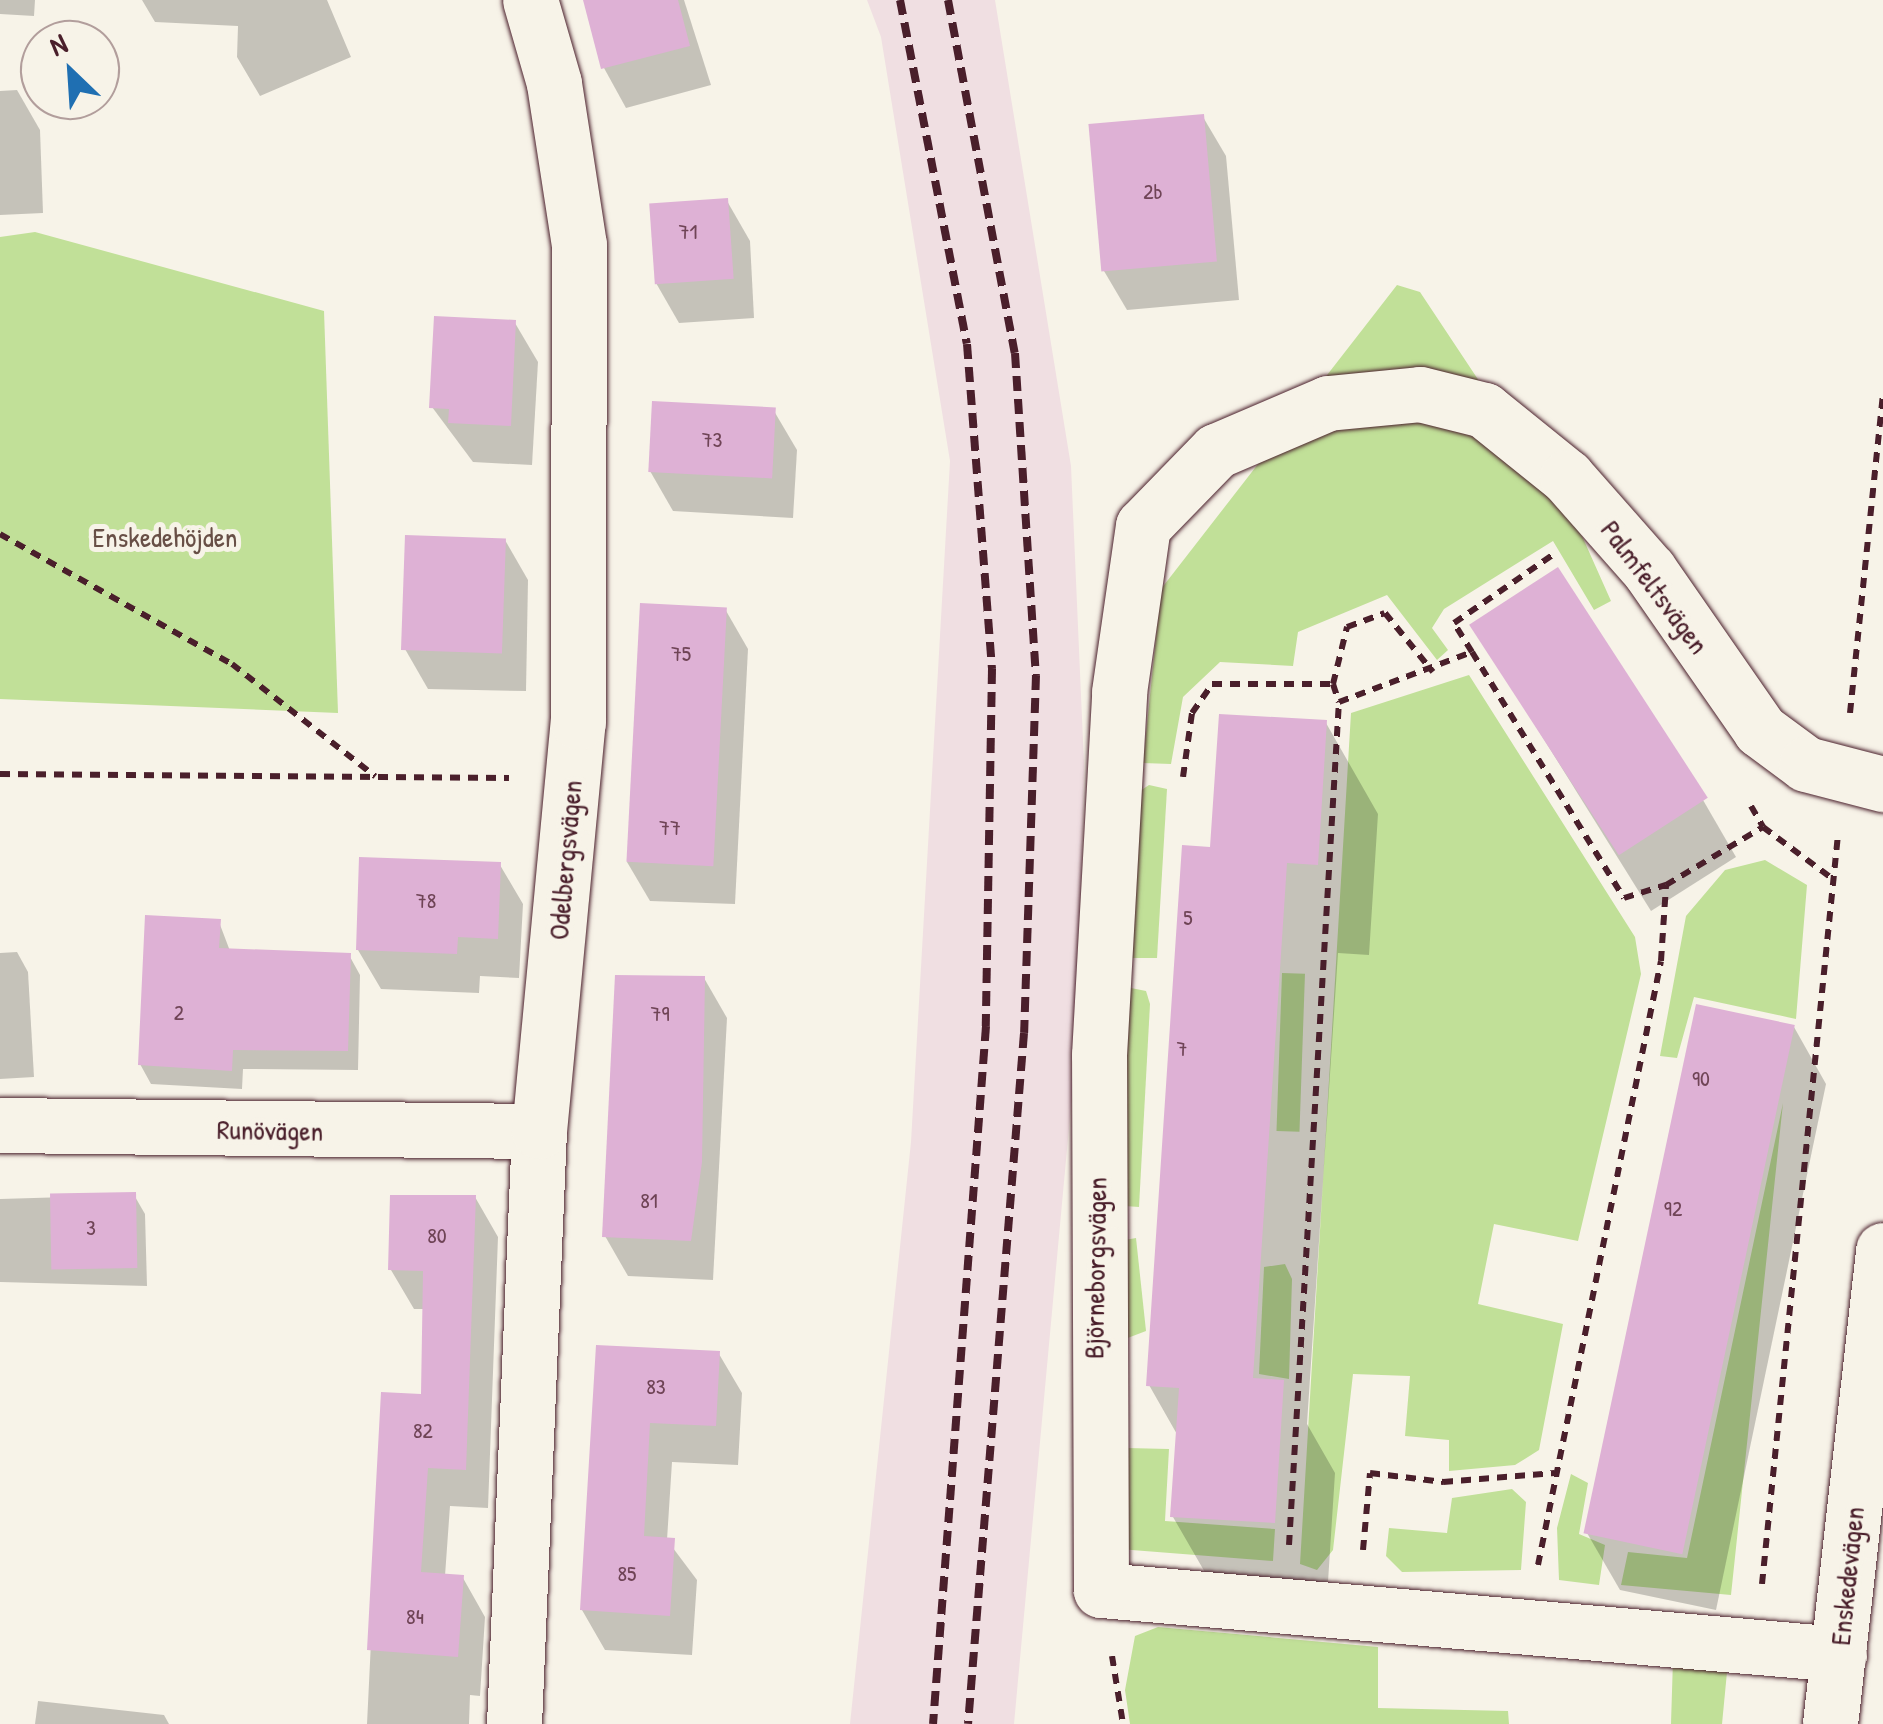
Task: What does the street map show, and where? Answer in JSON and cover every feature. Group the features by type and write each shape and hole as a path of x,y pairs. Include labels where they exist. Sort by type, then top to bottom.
{"street":[{"name":"Odelbergsvägen","path":"514,1724 539,1131 573,778 579,245 554,83 530,0"},
{"name":"Palmfeltsvägen","path":"1420,394 1484,410 1567,478 1649,570 1760,730 1806,764 1864,779"},
{"name":"Björneborgsvägen","path":"1420,394 1328,402 1216,451 1144,526 1120,692 1099,1055 1101,1590 1285,1611 1839,1654"},
{"name":"Runövägen","path":"0,1126 539,1131"},
{"name":"Enskedevägen","path":"1830,1724 1883,1250"}],"path":[{"path":"1756,1648 1834,880 1864,779 1883,393"},
{"path":"0,534 232,664 378,777"},
{"path":"1565,567 1555,553 1454,623 1624,898 1666,885 1764,826 1834,880"},
{"path":"1285,1611 1338,702 1334,684 1346,627 1385,613 1433,672"},
{"path":"1338,702 1433,672 1472,652"},
{"path":"1181,791 1192,714 1212,684 1334,684"},
{"path":"0,774 573,778"},
{"path":"1527,1629 1554,1473 1660,961 1666,885"},
{"path":"1357,1616 1370,1472 1442,1482 1554,1473"}],"shaded area":[{"path":"867,0 995,0 1071,466 1084,764 1078,1030 1014,1724 850,1724 911,1142 950,461 881,37"}],"green space":[{"name":"Enskedehöjden","path":"35,232 324,311 338,713 0,699 0,237"},
{"path":"1397,285 1420,292 1582,536 1611,601 1594,610 1553,541 1444,609 1432,628 1448,650 1437,660 1387,595 1298,632 1293,666 1220,662 1183,697 1171,764 1143,763 1161,589"},
{"path":"1469,675 1635,937 1641,974 1578,1241 1494,1224 1478,1304 1563,1324 1539,1450 1515,1465 1449,1471 1449,1440 1405,1436 1410,1376 1353,1374 1333,1550 1317,1570 1300,1564 1351,713"},
{"path":"1149,785 1167,789 1157,958 1127,958 1140,791"},
{"path":"1765,860 1807,885 1796,1019 1694,997 1677,1058 1660,1056 1686,916 1725,870"},
{"path":"1282,973 1305,974 1299,1132 1276,1131"},
{"path":"1131,988 1146,991 1150,1004 1139,1207 1111,1205 1121,996"},
{"path":"1783,1103 1731,1595 1621,1585 1628,1552 1687,1558"},
{"path":"1136,1238 1146,1331 1125,1339 1108,1243"},
{"path":"1285,1264 1292,1279 1289,1379 1259,1374 1264,1267"},
{"path":"1127,1448 1169,1449 1165,1521 1275,1529 1273,1561 1119,1549"},
{"path":"1571,1474 1588,1483 1579,1534 1605,1545 1599,1585 1559,1580 1557,1528"},
{"path":"1512,1489 1526,1502 1521,1570 1402,1572 1386,1556 1389,1528 1447,1533 1452,1498"},
{"path":"1158,1627 1378,1647 1378,1708 1508,1711 1509,1724 1130,1724 1125,1690 1135,1636"},
{"path":"1673,1659 1727,1672 1722,1724 1671,1724"}],"building":[{"path":"583,0 678,0 690,46 601,69"},
{"path":"1204,114 1217,261 1101,272 1088,124"},
{"path":"728,198 734,279 655,284 649,204"},
{"path":"434,316 516,320 511,426 448,423 449,409 429,408"},
{"path":"652,401 776,407 772,478 648,472"},
{"path":"405,535 506,539 502,653 401,650"},
{"path":"1558,567 1708,798 1619,855 1469,625"},
{"path":"640,603 727,608 713,866 626,862"},
{"path":"1219,714 1327,720 1318,865 1287,863 1253,1378 1284,1380 1275,1523 1170,1517 1179,1388 1146,1386 1182,845 1210,847"},
{"path":"359,857 501,862 498,939 458,937 457,954 356,950"},
{"path":"145,915 221,919 219,948 351,953 348,1051 233,1050 232,1071 138,1065"},
{"path":"615,975 705,976 702,1162 691,1241 602,1237"},
{"path":"1696,1004 1795,1025 1682,1554 1584,1533"},
{"path":"136,1192 137,1268 51,1269 50,1194"},
{"path":"390,1195 476,1195 466,1470 428,1468 421,1572 464,1575 458,1657 367,1650 381,1392 421,1394 423,1271 388,1270"},
{"path":"596,1345 720,1351 716,1426 650,1423 644,1536 675,1538 670,1616 580,1610"}],"railway":[{"path":"900,0 967,344 992,669 986,1026 933,1724"},
{"path":"948,0 1015,353 1036,675 1024,1033 968,1724"}]}
